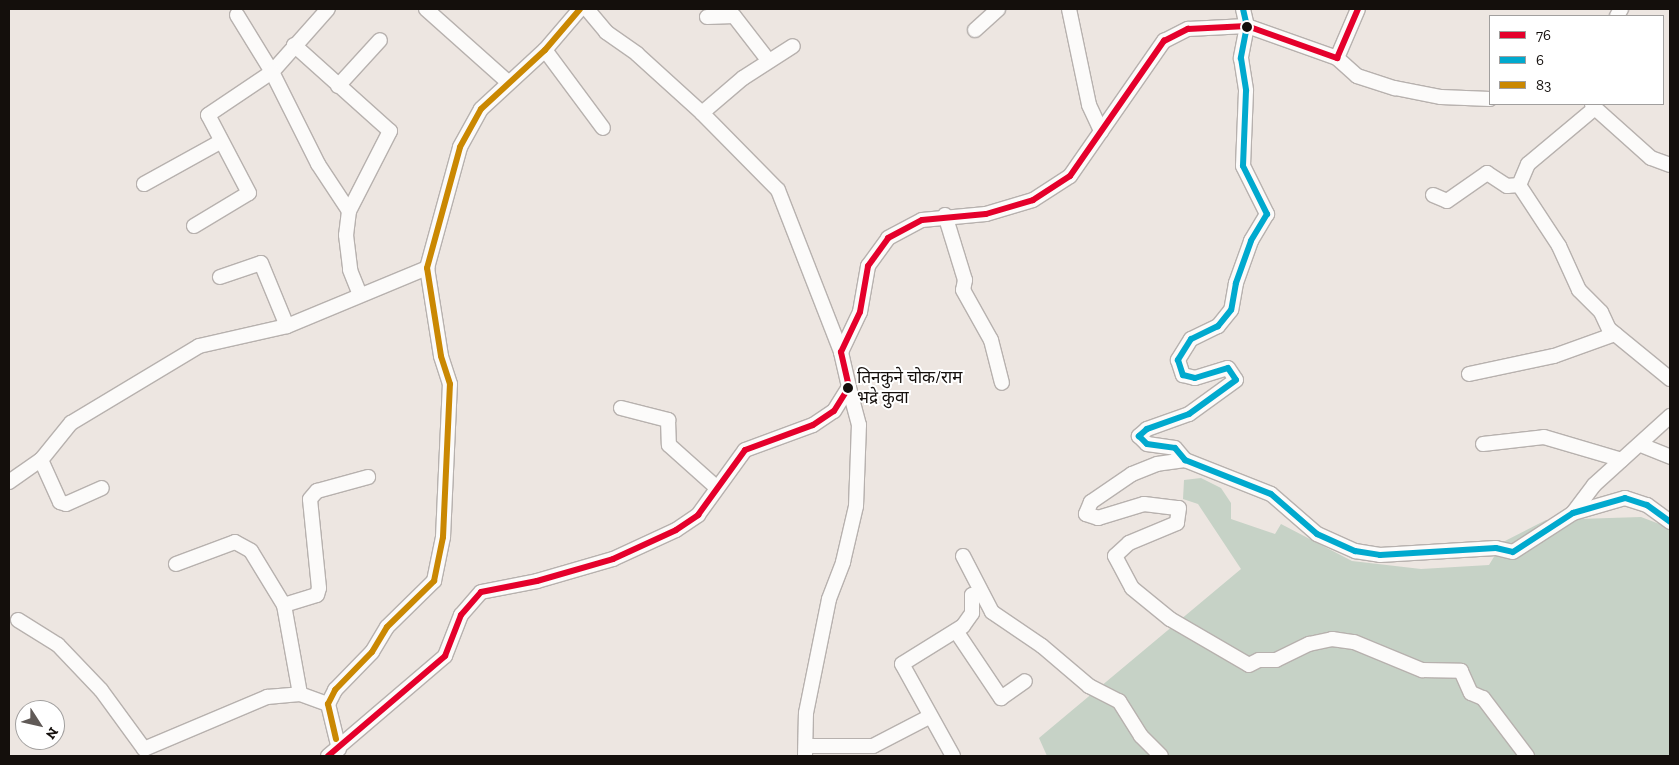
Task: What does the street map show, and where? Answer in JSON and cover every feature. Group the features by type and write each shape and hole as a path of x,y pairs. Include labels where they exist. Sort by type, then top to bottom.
{"street":[{"path":"194,226 248,193 220,142 208,115 272,72 328,9"},
{"path":"426,9 508,82"},
{"path":"333,752 328,704 335,690 372,652 387,627 434,581 443,537 450,384 441,356 427,268 460,147 482,109 508,82 545,50 580,9"},
{"path":"587,9 606,32 637,54 702,113 778,190 841,352 860,425 856,506 843,562 829,599 806,713 806,751 873,746 929,717"},
{"path":"975,30 998,9"},
{"path":"1069,9 1089,105 1102,130"},
{"path":"1243,9 1247,26 1241,58 1246,91 1243,166 1267,214 1251,241 1236,283 1231,310 1218,326 1191,339 1178,360 1183,375 1195,378 1228,368 1236,380 1189,414 1147,429 1139,436 1147,444 1175,448 1185,460 1271,494 1316,533 1355,551 1380,555 1496,548 1513,552 1530,543 1573,513 1588,491 1641,445 1670,416"},
{"path":"1337,58 1358,9"},
{"path":"238,11 272,72 318,164 349,211"},
{"path":"707,17 734,16 768,60"},
{"path":"841,352 860,312 868,266 888,238 922,220 945,216 986,214 1033,200 1070,176 1164,41 1188,29 1247,26 1337,58 1357,76 1395,88 1424,95 1489,99"},
{"path":"338,86 380,40"},
{"path":"294,45 390,131 349,211 346,234 350,270 360,295"},
{"path":"702,113 768,60 793,46"},
{"path":"545,50 603,128"},
{"path":"1519,185 1528,164 1594,106 1651,158 1670,165"},
{"path":"144,184 220,142"},
{"path":"1434,195 1447,201 1488,173 1507,186 1519,185"},
{"path":"1519,185 1559,246 1579,290 1615,334 1670,379"},
{"path":"945,216 963,271 963,290 991,340 1002,383"},
{"path":"220,277 261,263 287,326"},
{"path":"9,482 41,460 71,423 199,346 287,326 427,268"},
{"path":"1468,374 1554,356 1615,334"},
{"path":"333,752 445,656 461,615 480,592 537,581 622,555 698,515 716,487 745,450 813,425 834,411 849,387"},
{"path":"621,408 668,420 669,445 716,487"},
{"path":"1484,444 1544,437 1622,460"},
{"path":"1641,445 1670,456"},
{"path":"41,460 60,502 66,504 102,488"},
{"path":"1185,460 1157,464 1132,474 1091,502 1086,514 1098,518 1144,504 1180,508 1177,523 1129,543 1115,556 1132,588 1170,619 1249,665 1259,660 1276,660 1309,644 1332,639 1354,642 1422,670 1461,671 1471,693 1483,698 1528,756"},
{"path":"284,605 317,595 319,588 310,499 317,491 368,477"},
{"path":"1573,513 1635,499 1670,522"},
{"path":"176,564 235,542 242,543 251,551 284,605 300,694"},
{"path":"963,556 980,593 1001,620 1042,646 1089,686 1119,701 1141,736 1161,756"},
{"path":"952,756 929,717 902,664 956,631 972,614 972,595 980,593"},
{"path":"18,620 58,645 101,690 144,749 267,697 300,694 328,704"},
{"path":"956,631 1001,698 1026,681"}],"shaded area":[{"path":"1201,478 1221,488 1231,503 1231,519 1275,534 1281,524 1352,561 1421,569 1489,565 1503,542 1546,520 1641,517 1670,528 1670,756 1047,756 1039,738 1241,569 1198,504 1183,499 1184,480"}],"transit line":[{"name":"83","path":"336,739 328,704 335,690 372,652 387,627 434,581 443,537 450,384 441,356 427,268 460,147 481,109 545,50 580,9"},
{"name":"6","path":"1243,9 1247,26 1241,58 1246,91 1243,166 1267,214 1251,241 1236,283 1231,310 1218,326 1191,339 1178,360 1183,375 1195,378 1228,368 1236,380 1189,414 1147,429 1139,436 1147,444 1175,448 1185,460 1271,494 1317,534 1355,551 1380,555 1496,548 1513,552 1573,513 1625,498 1647,505 1670,522"},
{"name":"76","path":"328,756 445,656 461,615 481,592 537,581 613,559 676,530 698,515 745,450 813,425 834,411 849,387 841,352 860,312 868,266 888,238 922,220 986,214 1033,200 1070,176 1164,41 1188,29 1247,26 1337,58 1358,9"}],"place":[{"name":"तिनकुने चोक/राम भद्रे कुवा","path":"848,388"}]}
